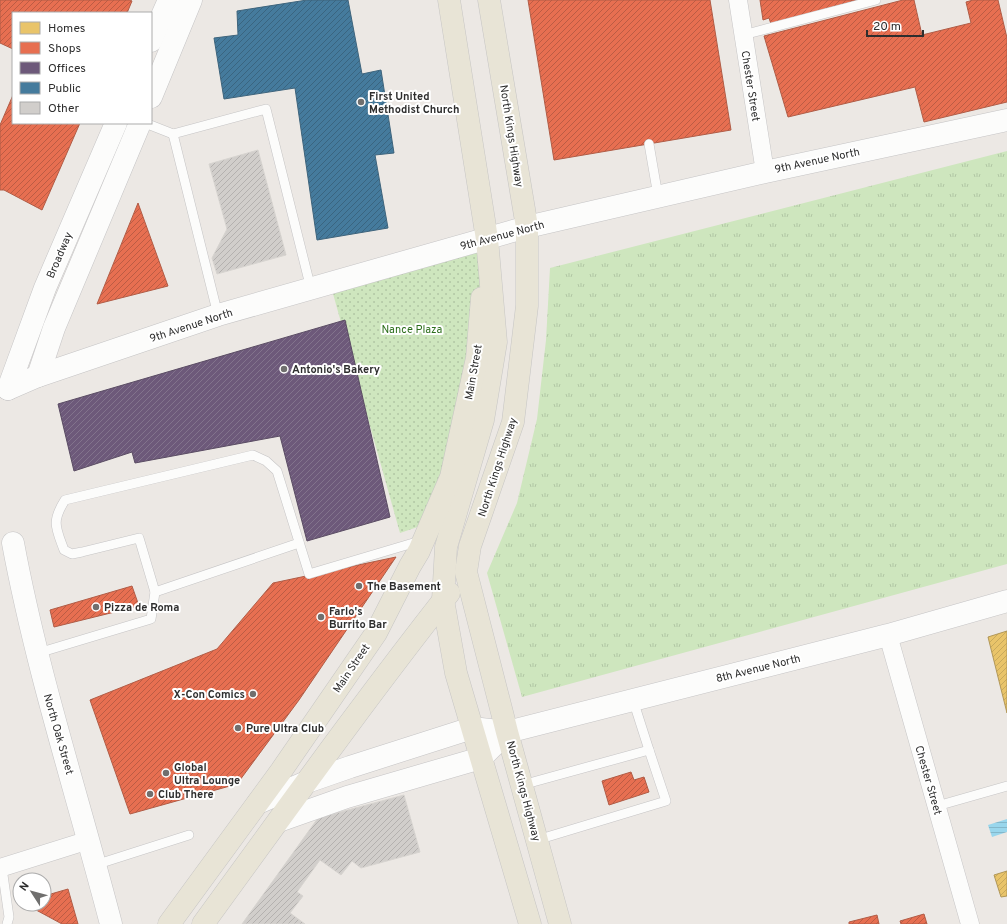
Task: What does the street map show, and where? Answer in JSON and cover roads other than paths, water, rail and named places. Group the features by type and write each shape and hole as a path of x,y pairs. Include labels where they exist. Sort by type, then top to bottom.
{"main road":[{"path":"449,0 486,239 496,342 483,420 446,547 443,600 456,673 530,924"},
{"name":"North Kings Highway","path":"489,0 527,227 527,306 513,422 470,546 466,572 507,732 560,924"},
{"name":"Main Street","path":"169,924 281,771 376,633 419,551 451,477 477,358 486,239"},
{"path":"202,924 279,821 304,783 466,572"}],"street":[{"path":"152,39 169,0"},
{"path":"152,94 192,0"},
{"name":"Chester Street","path":"738,0 765,172"},
{"name":"9th Avenue North","path":"8,389 38,376 218,315 527,227 765,172 1007,120"},
{"name":"Broadway","path":"8,389 45,288 116,124"},
{"path":"38,376 54,328 140,124"},
{"name":"North Oak Street","path":"13,543 44,681 111,924"},
{"name":"8th Avenue North","path":"507,732 888,636 1007,601"},
{"name":"Chester Street","path":"888,636 970,924"},
{"path":"258,803 304,783 472,728 507,732"},
{"path":"279,821 347,797 482,758 507,732"},
{"path":"1,868 89,840"}],"lane":[{"path":"743,36 876,0"},
{"path":"148,124 173,134 266,109 311,289"},
{"path":"173,134 218,315"},
{"path":"648,144 658,196"},
{"path":"38,653 151,619 155,592 139,538 72,554 64,550 56,529 57,513 65,500 253,455 266,461 277,471 309,574 424,540"},
{"path":"155,592 299,543"},
{"path":"537,840 666,801 633,700"},
{"path":"522,785 649,750"},
{"path":"936,806 1007,786"},
{"path":"95,865 189,835"},
{"path":"1,868 9,917 7,924"}],"water":[{"path":"1007,819 1007,832 992,837 988,825"}],"place":[{"name":"First United Methodist Church","path":"361,102"},
{"name":"Antonio's Bakery","path":"284,369"},
{"name":"The Basement","path":"359,586"},
{"name":"Pizza de Roma","path":"96,607"},
{"name":"Farlo's Burrito Bar","path":"321,617"},
{"name":"X-Con Comics","path":"253,694"},
{"name":"Pure Ultra Club","path":"238,728"},
{"name":"Global Ultra Lounge","path":"166,773"},
{"name":"Club There","path":"150,794"}],"park label":[{"name":"Nance Plaza","path":"412,329"}]}
